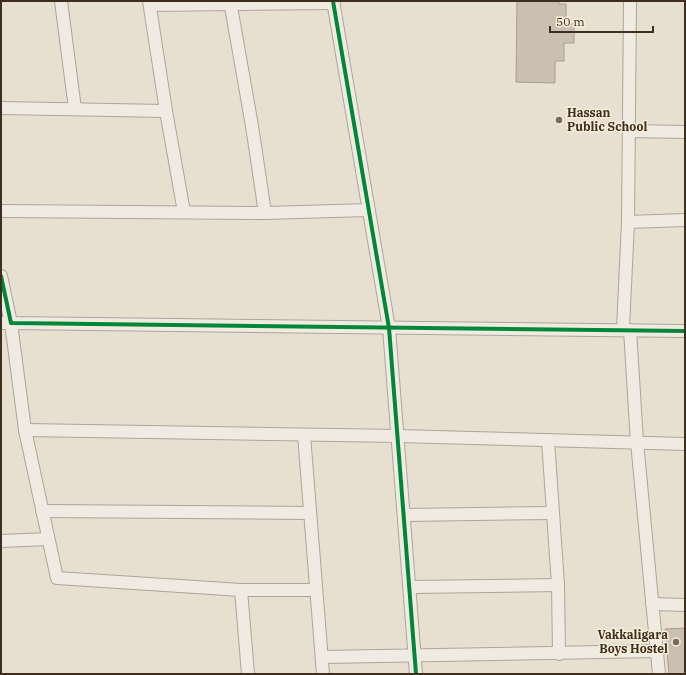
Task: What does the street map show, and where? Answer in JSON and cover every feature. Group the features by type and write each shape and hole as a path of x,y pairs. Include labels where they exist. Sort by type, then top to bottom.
{"street":[{"path":"61,1 75,109"},
{"path":"630,1 626,330 638,442 659,674"},
{"path":"230,2 252,126 264,213"},
{"path":"184,212 166,111 150,3 333,2 389,328 416,674"},
{"path":"1,108 166,111"},
{"path":"629,131 685,132"},
{"path":"1,211 264,213 369,210"},
{"path":"628,222 685,220"},
{"path":"1,276 6,323 25,430 57,578 241,590 316,590"},
{"path":"6,323 685,331"},
{"path":"25,430 398,436 685,444"},
{"path":"304,435 323,674"},
{"path":"548,440 558,585 560,654"},
{"path":"42,511 310,513"},
{"path":"404,515 552,513"},
{"path":"1,541 48,539"},
{"path":"410,587 558,585"},
{"path":"241,590 248,674"},
{"path":"652,604 685,605"},
{"path":"322,656 657,652"}],"building":[{"path":"517,1 559,1 559,4 566,4 566,24 574,24 574,43 564,43 564,61 555,61 555,83 516,82"},
{"name":"Vakkaligara Boys Hostel","path":"685,628 685,674 669,674 665,629"}],"cycle path":[{"path":"333,1 389,328 416,674"},
{"path":"1,276 11,323 685,331"}],"place":[{"name":"Hassan Public School","path":"559,120"},
{"name":"Vakkaligara Boys Hostel","path":"676,642"}]}
